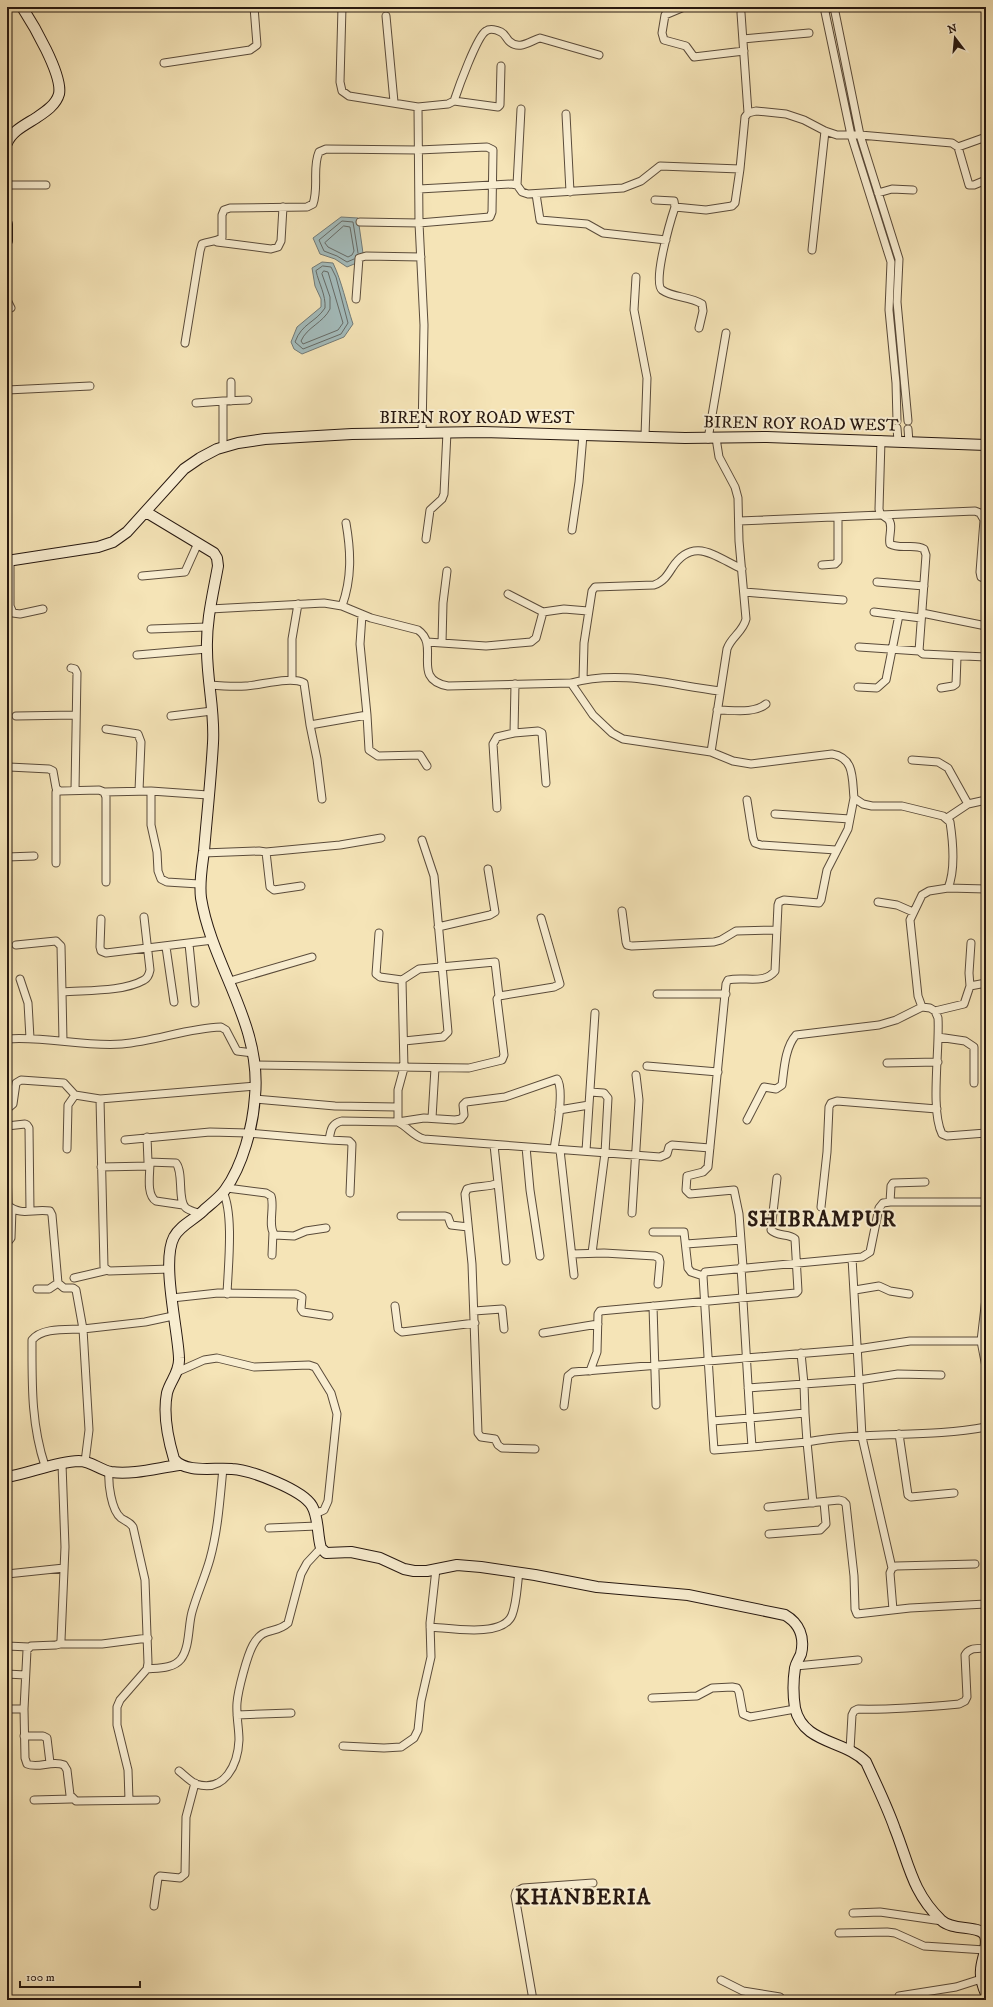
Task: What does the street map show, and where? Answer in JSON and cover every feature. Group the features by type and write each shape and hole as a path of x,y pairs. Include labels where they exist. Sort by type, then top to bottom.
{"street":[{"path":"8,138 47,110 55,103 59,94 59,83 48,53 22,7"},
{"path":"164,63 250,50 257,45 254,7"},
{"path":"342,7 340,82 342,91 349,96 418,107 448,104 454,101 498,107 500,105 501,66"},
{"path":"684,7 665,16 662,33 664,40 686,46 694,57 744,51"},
{"path":"898,441 896,383 889,310 891,262 851,135 825,8 834,7 860,134 899,259 897,302 908,421"},
{"path":"674,207 706,210 732,206 736,200 745,117 748,113 741,13"},
{"path":"386,16 394,102"},
{"path":"454,101 482,35 487,30 494,29 502,32 509,42 515,45 530,44 540,38 547,38 599,55"},
{"path":"743,39 809,33"},
{"path":"418,107 419,223 424,325 422,433"},
{"path":"521,109 517,185 522,192 528,194 570,192 632,186 660,166 740,169"},
{"path":"748,113 756,111 786,114 804,120 825,131 837,134 860,134 948,142 958,147 986,137"},
{"path":"566,114 570,192"},
{"path":"812,250 825,131"},
{"path":"958,147 969,185 974,185 986,180"},
{"path":"217,242 222,238 222,215 224,210 230,208 307,207 313,204 315,198 316,158 319,152 326,149 418,150 491,148 493,153 493,185 492,212 490,217 419,223 360,222"},
{"path":"7,185 46,185"},
{"path":"419,189 517,185"},
{"path":"878,193 892,189 913,190"},
{"path":"536,194 538,216 543,221 587,224 603,233 666,240"},
{"path":"655,200 674,201 674,207 658,278 658,285 663,291 702,304 703,311 699,328"},
{"path":"185,343 202,244 209,241 271,249 278,247 282,241 283,207"},
{"path":"7,224 7,241"},
{"path":"356,299 359,258 366,256 421,257"},
{"path":"636,277 634,310 647,378 645,436"},
{"path":"7,300 11,308"},
{"path":"711,752 729,643 742,630 746,619 738,498 712,439 726,333"},
{"path":"231,382 231,401"},
{"path":"7,390 90,386"},
{"path":"196,403 248,400"},
{"path":"223,401 223,448"},
{"path":"908,429 909,442"},
{"path":"426,539 430,510 432,506 442,500 444,494 447,432"},
{"name":"BIREN ROY ROAD WEST","path":"8,561 114,542 127,532 146,512 164,488 184,469 200,458 238,443 265,439 352,434 447,432 645,436 712,439 767,437 986,445"},
{"path":"572,530 579,482 583,435"},
{"path":"881,440 879,509 883,516 889,519 891,524 890,544 894,546 919,546 924,549 926,555 919,651"},
{"path":"146,512 214,553 217,558 218,566 210,608 207,649 214,743 199,884 206,920 246,1025 255,1065 256,1086 248,1133 238,1167 225,1190 201,1214 180,1228 173,1237 170,1269 173,1316 180,1359 177,1372 170,1384 166,1405 172,1450 174,1458 179,1465"},
{"path":"739,522 980,513 984,520 980,572 981,577 986,579"},
{"path":"822,565 836,564 838,561 838,518"},
{"path":"342,606 348,584 351,561 346,523"},
{"path":"142,576 185,572 198,543"},
{"path":"583,680 584,643 588,611 592,591 595,587 654,585 661,583 679,557 693,550 712,554 742,569"},
{"path":"8,561 10,606 13,613 20,614 43,609"},
{"path":"442,643 446,571"},
{"path":"876,582 924,586"},
{"path":"744,592 843,600"},
{"path":"508,594 543,612 564,609 588,611"},
{"path":"210,608 324,603 342,606 362,615 418,630 423,634 427,642 427,670 431,678 438,684 448,686 571,683 583,680 632,677 678,686 720,691"},
{"path":"292,680 292,639 298,604"},
{"path":"427,642 486,646 531,642 536,638 543,612"},
{"path":"874,612 899,615 921,615 986,626"},
{"path":"362,615 360,644 369,750 378,756 420,755 427,766"},
{"path":"858,687 877,688 886,680 899,615"},
{"path":"151,629 208,627"},
{"path":"859,647 919,651 923,654 957,657 986,657"},
{"path":"138,655 207,649"},
{"path":"941,688 956,684 957,657"},
{"path":"71,668 75,669 77,673 75,790"},
{"path":"209,685 247,686 292,680 299,680 304,683 310,725 318,759 322,799"},
{"path":"571,683 593,715 617,736 633,742 711,752 733,761 747,764 832,754 845,758 850,766 854,798 850,819 843,840 836,850 827,870 821,900 819,903 784,900 779,902 775,971 771,976 765,979 728,980 710,1148 706,1170 687,1176 686,1190 690,1194 734,1190 736,1194 741,1240 752,1447"},
{"path":"514,733 515,684"},
{"path":"717,710 753,710 761,708 766,704"},
{"path":"171,716 212,711"},
{"path":"16,716 76,715"},
{"path":"310,725 367,715"},
{"path":"106,728 138,734 140,737 139,791"},
{"path":"497,808 493,744 497,737 514,733 538,731 542,733 546,783"},
{"path":"912,760 938,762 948,768 968,804"},
{"path":"9,767 49,769 53,771 56,788 60,791"},
{"path":"56,863 55,795 60,791 151,791 208,795"},
{"path":"151,791 151,825 157,852 158,871 161,879 167,882 199,884"},
{"path":"104,792 106,797 106,882"},
{"path":"854,798 863,804 872,806 902,806 947,818 950,822 953,846 950,882 948,888"},
{"path":"747,800 755,843 761,845 836,850"},
{"path":"947,818 968,804 986,800"},
{"path":"776,814 850,819"},
{"path":"203,853 259,850 266,852 340,845 381,838"},
{"path":"404,1040 446,1036 448,1032 434,876 422,840"},
{"path":"266,852 270,887 274,890 301,886"},
{"path":"7,857 34,856"},
{"path":"438,927 495,912 488,869"},
{"path":"922,1007 918,1002 910,925 913,912 922,895 926,892 948,888 986,889"},
{"path":"878,902 897,905 913,912"},
{"path":"622,911 627,946 714,942 721,940 736,931 777,930"},
{"path":"62,992 111,988 144,980 149,976 150,970 144,917"},
{"path":"499,996 554,987 560,984 541,918"},
{"path":"101,919 101,951 106,953 166,947 213,940"},
{"path":"255,1065 435,1068 481,1066 502,1060 504,1055 495,962 419,969 402,980 380,977 376,974 379,933"},
{"path":"16,945 56,941 59,942 61,946 63,1041"},
{"path":"935,1011 964,1004 970,986 969,973 971,943"},
{"path":"189,944 195,1003"},
{"path":"166,947 174,1002"},
{"path":"230,981 312,957"},
{"path":"20,979 28,1003 30,1038"},
{"path":"398,1122 397,1107 399,1083 404,1068 402,980"},
{"path":"970,986 986,983"},
{"path":"658,994 726,994"},
{"path":"747,1120 764,1087 776,1089 782,1085 788,1053 792,1039 796,1035 879,1025 896,1020 922,1007 930,1008 935,1011 938,1018 937,1109 942,1134 986,1133"},
{"path":"586,1151 595,1013"},
{"path":"7,1039 30,1038 90,1044 123,1044 221,1027 226,1030 237,1051 253,1053"},
{"path":"938,1037 965,1040 974,1047 974,1083"},
{"path":"887,1063 938,1062"},
{"path":"648,1066 718,1072"},
{"path":"432,1118 435,1068"},
{"path":"632,1213 637,1155 639,1100 636,1075"},
{"path":"329,1140 331,1127 335,1123 342,1121 398,1122 432,1118 456,1120 461,1119 464,1115 463,1105 466,1102 505,1097 555,1079 559,1082 557,1149 574,1275"},
{"path":"7,1109 13,1104 14,1087 18,1080 64,1083 75,1095 100,1099 256,1086"},
{"path":"590,1092 604,1093 608,1098 605,1153 592,1253"},
{"path":"67,1149 68,1105 75,1095"},
{"path":"100,1099 103,1260 104,1267 108,1270"},
{"path":"255,1099 335,1106 397,1107"},
{"path":"821,1207 827,1152 829,1107 831,1103 837,1101 937,1109"},
{"path":"558,1110 589,1105"},
{"path":"398,1122 418,1137 424,1139 494,1145 664,1156 667,1154 669,1147 672,1144 710,1148"},
{"path":"7,1126 25,1124 28,1128 30,1211"},
{"path":"125,1140 210,1132 248,1133 349,1141 352,1144 350,1193"},
{"path":"147,1137 148,1159 150,1165 150,1191 152,1199 156,1201 183,1205 188,1209 201,1214"},
{"path":"494,1145 506,1261"},
{"path":"526,1147 530,1190 540,1256"},
{"path":"102,1168 176,1163 180,1171 183,1205"},
{"path":"7,1168 11,1238 7,1243"},
{"path":"590,1371 598,1352 598,1314 600,1311 744,1297 796,1294 798,1291 795,1239 773,1233 771,1230 777,1178"},
{"path":"890,1202 891,1186 893,1183 925,1182"},
{"path":"498,1184 467,1189 465,1194 475,1323 479,1435 495,1439 498,1445 502,1448 535,1449"},
{"path":"225,1190 266,1193 271,1196 273,1202 272,1255"},
{"path":"225,1190 228,1214 227,1294"},
{"path":"986,1202 890,1202 880,1205 870,1252 862,1257 708,1270 703,1276 714,1450 899,1434 958,1432 986,1427"},
{"path":"9,1207 18,1212 50,1211 52,1215 58,1283 64,1288 73,1288 76,1290 83,1329 89,1430 85,1462"},
{"path":"401,1216 445,1216 448,1217 451,1226 468,1227"},
{"path":"273,1232 275,1234 294,1236 306,1231 326,1228"},
{"path":"653,1232 681,1231 685,1235 688,1268 691,1272 703,1276"},
{"path":"686,1244 741,1240"},
{"path":"572,1254 592,1253 655,1256 659,1258 660,1262 658,1284"},
{"path":"852,1258 855,1290 862,1437 892,1568 890,1573 893,1610"},
{"path":"74,1278 108,1270 170,1269"},
{"path":"37,1289 49,1289 58,1283"},
{"path":"855,1290 879,1286 890,1291 909,1294"},
{"path":"172,1298 227,1294 299,1294 302,1297 301,1309 303,1312 329,1316"},
{"path":"986,1298 981,1341 986,1367"},
{"path":"395,1306 398,1329 402,1332 475,1323"},
{"path":"653,1306 656,1404"},
{"path":"474,1311 502,1309 504,1329"},
{"path":"45,1466 38,1444 32,1406 32,1340 36,1335 43,1332 145,1322 173,1316"},
{"path":"543,1333 598,1324"},
{"path":"564,1406 568,1376 573,1372 654,1367 857,1349 914,1341 981,1341"},
{"path":"801,1353 813,1503"},
{"path":"177,1372 204,1360 217,1358 254,1367 309,1365 319,1371 331,1393 337,1414 328,1501 324,1510 315,1514"},
{"path":"748,1388 859,1380 898,1374 941,1375"},
{"path":"712,1421 805,1412"},
{"path":"899,1434 908,1495 911,1497 954,1494"},
{"path":"7,1477 45,1466 85,1462 109,1471 136,1471 179,1465 246,1471 283,1486 304,1497 311,1504 315,1514 321,1548 326,1553 351,1552 380,1558 404,1569 414,1571 457,1565 519,1572 598,1587 688,1595 785,1615 794,1620 800,1628 802,1641 801,1653 796,1666 794,1678 795,1709 801,1721 811,1733 823,1740 850,1750 866,1762 892,1820 913,1881 918,1891 942,1921"},
{"path":"60,1644 64,1568 62,1464"},
{"path":"147,1669 166,1668 175,1665 181,1660 184,1653 192,1612 206,1576 215,1538 223,1468"},
{"path":"109,1471 109,1487 116,1509 120,1517 133,1527 145,1580 149,1652 147,1669 120,1700 117,1707 117,1725 128,1770 129,1800"},
{"path":"768,1507 843,1501 846,1504 854,1576 855,1612 860,1614 893,1610 986,1604"},
{"path":"769,1534 820,1530 826,1524 824,1502"},
{"path":"269,1528 317,1526"},
{"path":"180,1771 195,1783 205,1785 219,1784 225,1781 230,1773 239,1742 237,1714 239,1692 252,1646 263,1632 284,1626 288,1623 301,1574 307,1563 321,1548"},
{"path":"892,1568 896,1566 975,1564"},
{"path":"7,1574 64,1568"},
{"path":"343,1746 393,1748 401,1746 414,1738 419,1726 421,1701 431,1657 430,1627 436,1569"},
{"path":"430,1627 487,1630 497,1628 506,1623 512,1616 519,1572"},
{"path":"7,1646 29,1647 52,1646 60,1644 102,1644 148,1638"},
{"path":"29,1647 26,1654 25,1675 25,1758 27,1764 31,1766 58,1762 64,1765 67,1770 71,1799"},
{"path":"850,1750 852,1715 854,1711 858,1709 913,1708 959,1704 965,1701 968,1697 965,1655 967,1651 972,1649 986,1648"},
{"path":"796,1666 858,1660"},
{"path":"7,1674 25,1675"},
{"path":"652,1698 697,1696 712,1688 732,1686 737,1688 739,1692 743,1714 745,1716 750,1717 795,1709"},
{"path":"7,1709 24,1709"},
{"path":"237,1714 291,1713"},
{"path":"24,1736 43,1736 47,1738 50,1763"},
{"path":"154,1906 158,1878 160,1876 180,1878 185,1874 186,1817 195,1783"},
{"path":"34,1800 156,1800"},
{"path":"533,2000 514,1896 516,1892 523,1888 593,1882"},
{"path":"853,1913 880,1912 942,1921 955,1928 985,1932 985,1950 981,1970 986,1994"},
{"path":"838,1933 887,1932 895,1933 924,1946 985,1950"},
{"path":"899,1996 956,1987 982,1979"},
{"path":"721,1980 742,1991 780,1997 782,2000"}],"water":[{"path":"341,217 358,218 363,253 359,262 347,267 335,259 320,254 313,238"},
{"path":"322,262 333,263 353,324 344,337 302,354 294,349 291,342 297,327 321,307 321,299 315,286 312,268"}],"district":[{"name":"SHIBRAMPUR","path":"822,1220"},
{"name":"KHANBERIA","path":"583,1898"}]}
